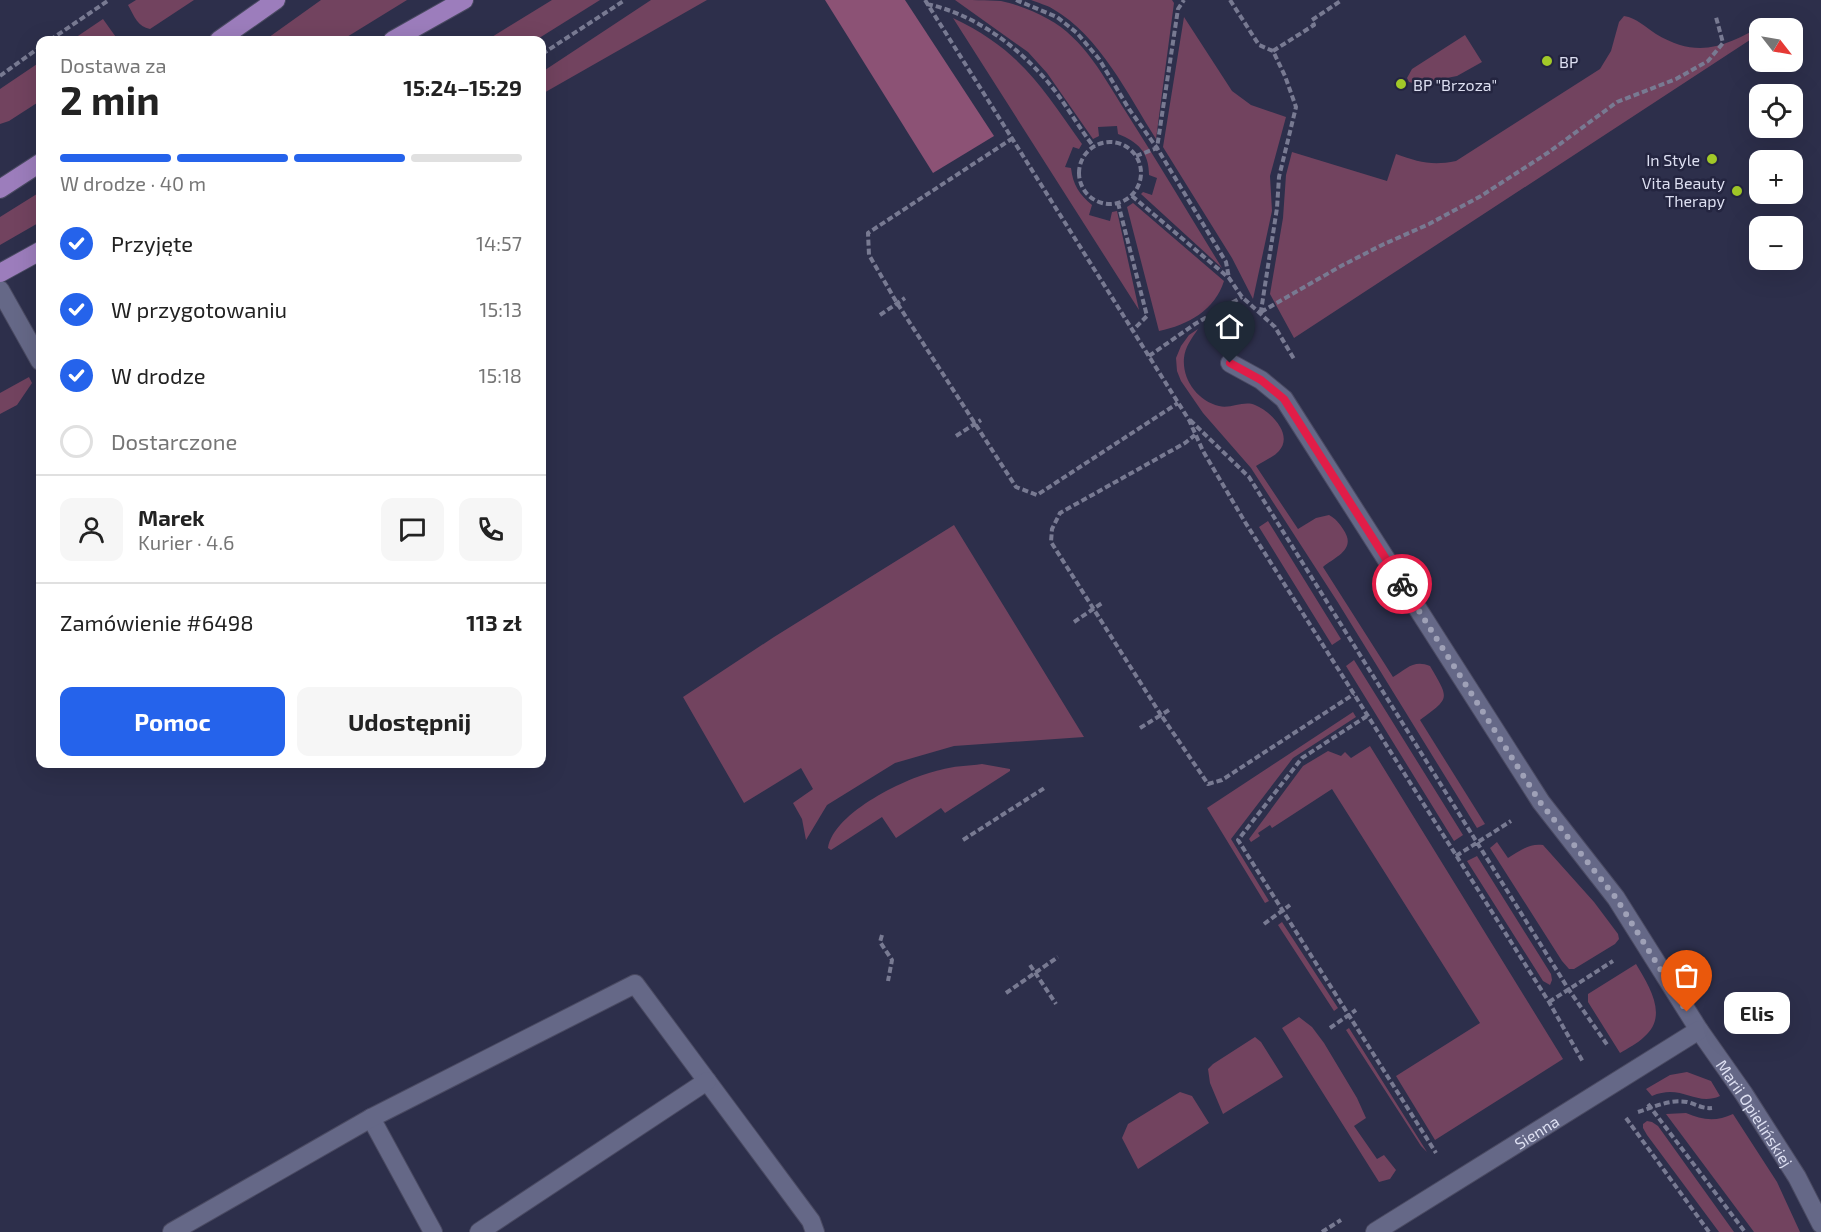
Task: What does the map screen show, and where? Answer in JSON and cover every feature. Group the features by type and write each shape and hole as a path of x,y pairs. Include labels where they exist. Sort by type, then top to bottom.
{"main road":[{"path":"225,36 276,0"},
{"path":"400,36 464,0"},
{"path":"0,189 36,166"},
{"path":"0,273 36,253"}],"street":[{"path":"0,290 36,354"},
{"name":"Marii Opielińskiej","path":"1230,363 1261,380 1284,399 1540,802 1616,898 1699,1030 1744,1094 1797,1177 1821,1224"},
{"path":"171,1232 371,1118 635,984 811,1221 815,1232"},
{"name":"Sienna","path":"1375,1232 1699,1030"},
{"path":"479,1232 707,1081"},
{"path":"371,1118 433,1232"}],"path":[{"path":"56,36 109,0"},
{"path":"546,51 626,0"},
{"path":"1016,0 1057,18 1077,33 1099,59 1129,109 1157,148 1226,262 1229,278"},
{"path":"1157,148 1178,9 1184,0"},
{"path":"1230,0 1259,45 1273,51 1296,107 1279,177 1277,208 1261,312"},
{"path":"1273,51 1314,25 1312,20 1342,0"},
{"path":"926,2 1178,403 1190,420 1249,477 1569,990 1628,1075 1745,1232"},
{"path":"926,2 966,16 1013,48 1053,89 1094,147"},
{"path":"1261,312 1382,244 1429,224 1481,196 1549,152 1617,102 1676,79 1708,61 1723,43 1716,17"},
{"path":"0,76 36,50"},
{"path":"1013,138 868,233 869,255 897,303 1016,487 1037,495 1178,403"},
{"path":"1105,143 1117,143 1128,148 1136,156 1141,167 1141,179 1132,196 1118,203 1107,204 1088,195 1079,175 1086,154 1094,147 1105,143"},
{"path":"1136,156 1157,148"},
{"path":"1132,196 1229,278 1242,297 1261,312"},
{"path":"1118,203 1147,316 1133,330"},
{"path":"1149,356 1195,324 1242,297"},
{"path":"880,315 905,298"},
{"path":"956,436 981,420"},
{"path":"1190,420 1195,435 1245,522 1549,1002 1584,1065 1604,1090"},
{"path":"1195,435 1185,443 1060,513 1052,529 1051,542 1161,715 1208,784 1222,780 1354,694"},
{"path":"1074,622 1102,603"},
{"path":"1140,728 1169,710"},
{"path":"1367,716 1302,758 1238,840 1350,1014 1438,1157"},
{"path":"963,840 1046,787"},
{"path":"1264,924 1290,905"},
{"path":"882,935 880,942 892,960 888,981"},
{"path":"1549,1002 1642,942"},
{"path":"1006,993 1058,957"},
{"path":"1030,965 1056,1004"},
{"path":"1330,1028 1356,1010"},
{"path":"1709,1232 1624,1116 1673,1102 1688,1102 1706,1109 1723,1107 1744,1094"}],"shaded area":[{"path":"136,0 194,0 150,29 139,23 128,5"},
{"path":"321,0 407,0 348,36 271,36"},
{"path":"552,0 600,0 542,36 494,36"},
{"path":"651,0 707,0 546,92 546,69"},
{"path":"825,0 905,0 994,136 933,173"},
{"path":"955,0 1001,1 1013,4 1061,27 1083,48 1102,73 1222,268 1141,194 1143,192 1152,195 1157,178 1149,175 1147,160 1137,144 1118,134 1117,126 1098,127 1099,136 1093,139 1047,73 1028,52"},
{"path":"1031,0 1172,0 1174,3 1156,139 1099,50 1070,21 1053,9"},
{"path":"1624,16 1629,17 1671,42 1699,48 1725,43 1749,32 1749,41 1294,338 1270,294 1283,218 1286,175 1292,152 1387,181 1396,154 1425,162 1456,161 1600,69 1611,51 1619,22"},
{"path":"1184,17 1232,91 1251,105 1286,117 1270,176 1272,211 1253,299 1232,258 1163,147"},
{"path":"953,18 976,30 1012,56 1041,87 1082,144 1079,149 1073,147 1065,167 1071,168 1077,189 1092,205 1089,215 1110,221 1112,212 1117,211 1139,310"},
{"path":"103,19 115,36 78,36"},
{"path":"1465,35 1482,62 1457,76 1416,84 1409,82 1407,78 1412,69"},
{"path":"36,65 36,104 9,121 0,124 0,89"},
{"path":"36,194 36,224 0,245 0,217"},
{"path":"1133,203 1224,281 1220,291 1207,308 1180,325 1159,331 1127,207"},
{"path":"1198,329 1189,343 1184,358 1189,382 1198,394 1211,403 1224,407 1246,403 1255,405 1267,412 1278,424 1284,437 1283,444 1277,453 1256,466 1298,529 1316,518 1329,515 1343,529 1347,536 1347,547 1323,567 1393,677 1415,664 1430,666 1441,685 1444,697 1442,702 1420,720 1485,824 1477,828 1337,601 1251,468 1203,413 1181,381 1176,358 1189,335"},
{"path":"29,377 32,383 17,405 0,414 0,393"},
{"path":"1268,521 1341,639 1332,645 1259,527"},
{"path":"954,525 1084,737 954,746 895,763 827,805 806,840 802,819 793,803 813,789 801,768 744,803 683,697 774,637"},
{"path":"1354,660 1463,835 1454,841 1346,666"},
{"path":"1353,712 1356,717 1293,758 1231,839 1269,901 1265,903 1207,808"},
{"path":"1370,746 1563,1059 1435,1140 1396,1076 1480,1023 1332,789 1272,828 1270,825 1258,833 1260,836 1251,842 1249,839 1303,766 1328,751 1341,756 1345,752 1351,758"},
{"path":"982,764 1010,769 1010,771 945,813 941,808 896,838 882,817 831,850 828,848 833,835 843,822 857,809 892,788 940,770"},
{"path":"1497,842 1508,858 1529,846 1543,845 1594,902 1618,934 1619,939 1615,944 1574,969 1569,969 1490,848"},
{"path":"1477,856 1551,974 1550,985 1543,981 1467,861"},
{"path":"1282,922 1338,1008 1334,1011 1278,925"},
{"path":"1636,964 1651,991 1656,1010 1655,1020 1644,1037 1620,1053 1588,1002 1588,994"},
{"path":"1299,1017 1312,1027 1324,1043 1357,1098 1366,1118 1354,1126 1377,1159 1384,1155 1396,1170 1390,1179 1379,1182 1282,1028"},
{"path":"1349,1028 1427,1152 1346,1030"},
{"path":"1255,1037 1261,1042 1283,1077 1223,1114 1210,1083 1208,1069"},
{"path":"1687,1072 1711,1081 1720,1096 1703,1099 1672,1092 1652,1096 1646,1089 1670,1075"},
{"path":"1180,1092 1192,1096 1209,1123 1138,1169 1122,1138 1128,1124"},
{"path":"1686,1113 1709,1119 1733,1114 1777,1182 1800,1232 1754,1232 1666,1114"},
{"path":"1647,1121 1658,1126 1734,1232 1719,1232 1647,1135 1643,1124"}],"way so far":[{"path":"1402,584 1540,802 1616,898 1687,1012"}],"place":[{"name":"BP","path":"1547,61"},
{"name":"BP \"Brzoza\"","path":"1401,84"},
{"name":"In Style","path":"1712,159"},
{"name":"Vita Beauty Therapy","path":"1737,191"},
{"name":"Elis","path":"1687,1012"}],"route":[{"path":"1230,363 1261,380 1284,399 1402,584"}]}
